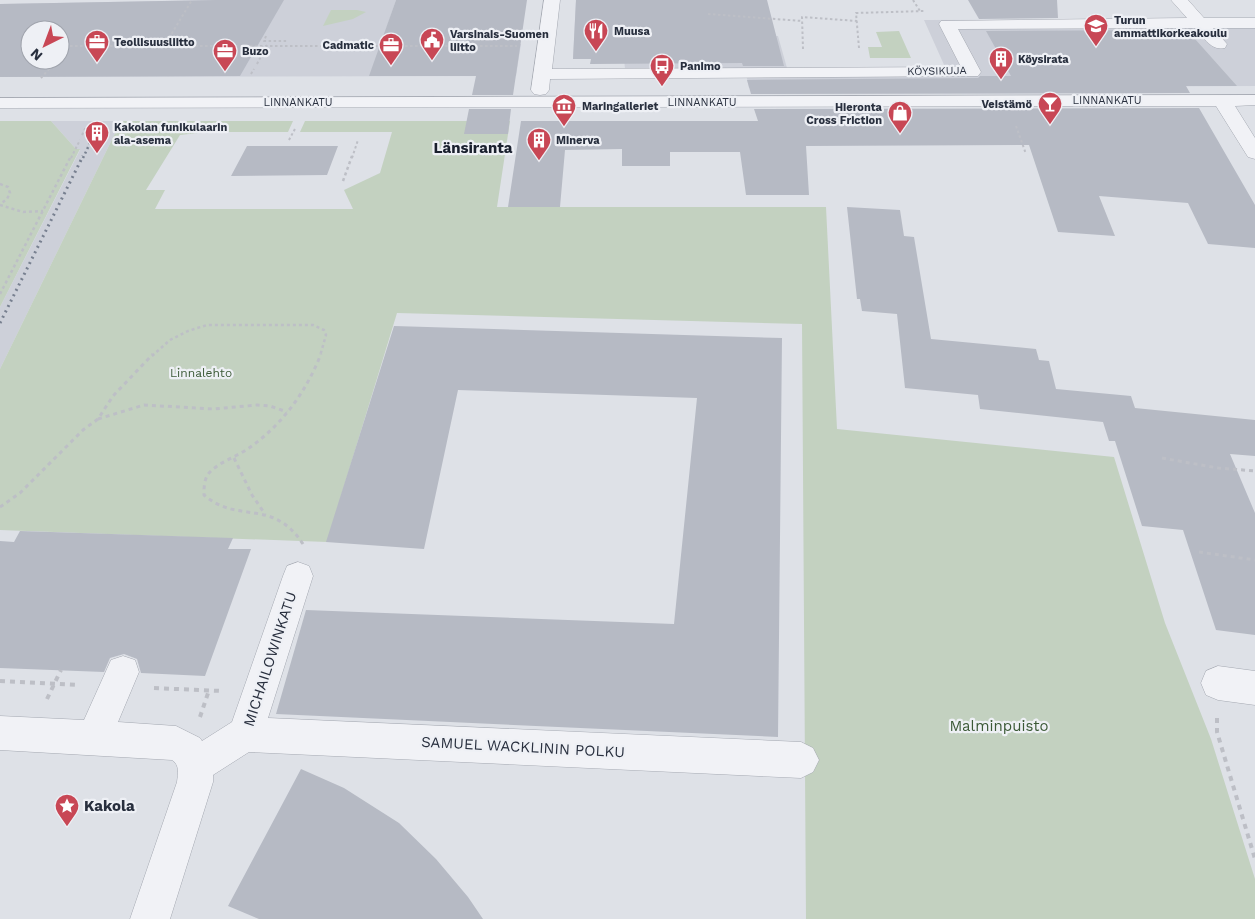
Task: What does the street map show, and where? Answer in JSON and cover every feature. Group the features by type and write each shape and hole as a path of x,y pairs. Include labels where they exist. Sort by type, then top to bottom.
{"street":[{"path":"539,103 552,0"},
{"path":"1179,0 1219,44"},
{"name":"KÖYSIKUJA","path":"542,74 972,72 947,24 1255,23"},
{"path":"1222,100 1255,153"},
{"name":"LINNANKATU","path":"0,103 1255,100"},
{"name":"MICHAILOWINKATU","path":"196,766 245,734 300,563"},
{"path":"94,738 124,672"},
{"path":"1218,683 1255,688"},
{"path":"0,733 176,743 188,750 196,766 195,782 150,919"},
{"name":"SAMUEL WACKLININ POLKU","path":"245,734 801,760"}],"path":[{"path":"169,38 192,0"},
{"path":"913,0 920,12"},
{"path":"708,14 802,21"},
{"path":"802,49 802,17 856,21 860,53"},
{"path":"257,64 268,45 272,43 287,43 288,41 264,41 266,36"},
{"path":"70,46 519,46 519,49"},
{"path":"251,74 254,69"},
{"path":"40,79 48,70"},
{"path":"1014,121 1026,154"},
{"path":"289,140 293,132"},
{"path":"0,294 80,140"},
{"path":"343,181 358,140"},
{"path":"0,184 8,187 10,194 0,205"},
{"path":"0,205 23,212 43,211"},
{"path":"0,507 20,494 76,436 98,419 113,396 160,347 188,330 207,325 226,324 261,327 313,325 323,328 327,338 316,369 306,389 272,430 234,458 208,474 203,485 204,495 214,504 230,510 265,514 283,523 298,535 303,544 300,563"},
{"path":"98,419 144,405 214,409 257,405 270,406 287,412"},
{"path":"234,458 252,495 265,514"},
{"path":"1162,458 1218,468 1255,471"},
{"path":"1199,552 1255,560"},
{"path":"54,684 61,670"},
{"path":"1217,732 1255,859"}],"shaded area":[{"path":"220,0 396,0 381,44 521,44 516,76 0,77 0,4"},
{"name":"Turun ammattikorkeakoulu","path":"576,0 672,36 778,36 787,68 945,67 924,20 1177,19 1255,25 1255,86 749,88 745,69 625,69 624,58 573,59"},
{"path":"51,121 121,121 0,369 0,307 80,150 76,149"}],"green space":[{"path":"331,10 366,12 353,19 323,26"},
{"path":"899,31 911,58 870,58 868,47 882,47 876,32"},
{"path":"0,121 51,121 76,149 80,149 0,307"},
{"path":"121,121 293,121 288,132 207,132 180,135 146,190 165,190 155,209 353,209 344,190 380,173 392,132 300,132 305,121 510,121 497,207 826,207 837,429 1114,457 1165,623 1211,739 1255,879 1255,919 806,919 802,324 397,313 327,542 0,530 0,369"}],"building":[{"path":"284,0 240,76 0,77 0,4"},
{"path":"396,0 527,0 513,95 472,95 476,76 369,76"},
{"path":"576,0 767,0 784,66 743,66 742,63 590,64 591,59 573,59"},
{"path":"968,0 1057,0 1058,18 979,19"},
{"path":"1187,30 1237,86 1186,86 1190,93 751,94 747,80 1011,76 986,31"},
{"path":"1199,108 1255,205 1255,248 1208,244 1188,203 1099,196 1115,236 1058,232 1029,145 806,146 809,195 746,195 740,152 670,152 670,166 622,166 622,149 565,150 560,207 508,207 521,121 758,121 754,109"},
{"path":"469,109 511,109 508,134 464,134"},
{"path":"247,146 338,146 327,175 231,176"},
{"path":"847,207 900,210 904,236 914,237 931,339 1036,349 1039,360 1049,361 1056,389 1131,396 1135,408 1255,420 1255,456 1230,454 1255,513 1255,635 1216,630 1183,530 1142,526 1115,441 1109,441 1103,422 980,409 978,395 905,388 897,314 862,311 860,299 857,299"},
{"path":"394,326 782,338 778,737 276,714 306,610 674,624 697,398 458,390 424,549 326,542"},
{"path":"20,531 233,538 228,549 251,549 205,676 141,673 137,659 124,654 110,658 104,672 0,668 0,541 14,542"},
{"path":"301,769 344,788 399,823 436,859 468,897 483,919 259,919 228,906"}],"railway":[{"path":"83,158 90,143"},
{"path":"0,323 83,156"}],"place":[{"name":"Turun ammattikorkeakoulu","path":"1096,47"},
{"name":"Muusa","path":"596,52"},
{"name":"Varsinais-Suomen liitto","path":"432,61"},
{"name":"Teollisuusliitto","path":"97,63"},
{"name":"Cadmatic","path":"391,66"},
{"name":"Buzo","path":"225,72"},
{"name":"Köysirata","path":"1001,80"},
{"name":"Panimo","path":"662,87"},
{"name":"Veistämö","path":"1050,125"},
{"name":"Maringalleriet","path":"564,127"},
{"name":"Hieronta Cross Friction","path":"900,134"},
{"name":"Kakolan funikulaarin ala-asema","path":"97,154"},
{"name":"Minerva","path":"539,161"},
{"name":"Kakola","path":"67,827"}],"district":[{"name":"Länsiranta","path":"473,148"}],"park label":[{"name":"Linnalehto","path":"201,373"},
{"name":"Malminpuisto","path":"999,726"}]}
